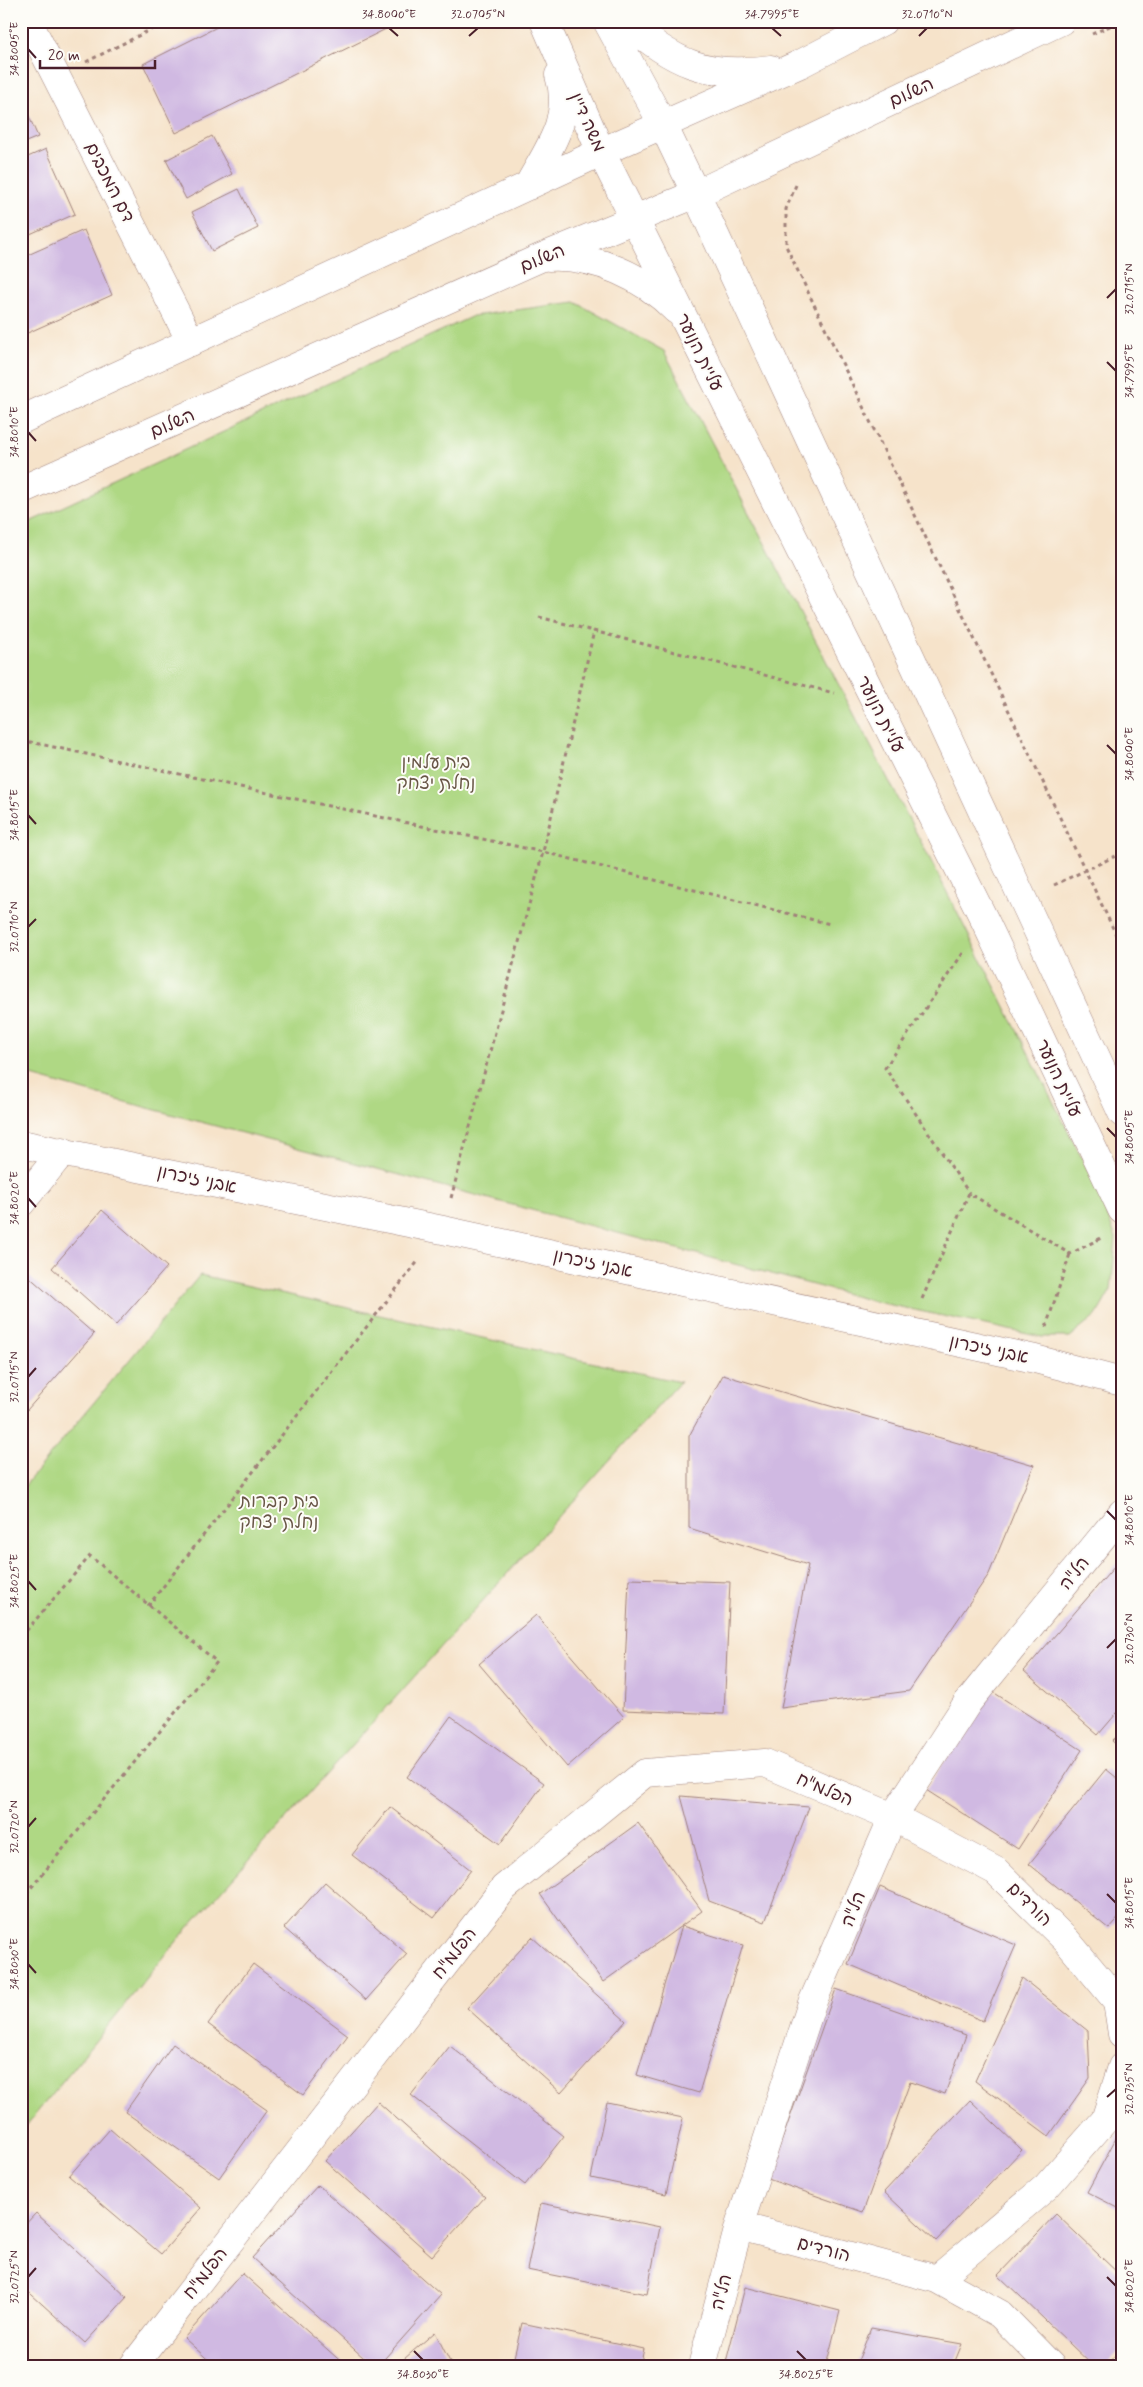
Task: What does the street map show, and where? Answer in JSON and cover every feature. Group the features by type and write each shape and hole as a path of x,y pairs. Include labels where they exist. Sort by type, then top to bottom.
{"street":[{"name":"דם המכבים","path":"28,21 191,342"},
{"name":"משה דיין","path":"543,21 601,152 637,220"},
{"path":"528,186 554,137 564,106 563,88 543,21"},
{"path":"607,21 663,125 696,194 1022,901 1122,1112"},
{"path":"625,21 661,50 687,63 714,70 740,72 800,64"},
{"path":"21,420 601,152 800,64 883,21"},
{"name":"השלום","path":"21,490 540,258 637,220 696,194 1061,21"},
{"name":"עליית הנוער","path":"637,220 876,705 985,921 1122,1210"},
{"path":"540,258 574,257 617,270 645,285 667,301 684,318"},
{"name":"אבני זיכרון","path":"21,1144 63,1151 443,1230 1036,1359 1122,1382"},
{"path":"21,1203 63,1151"},
{"name":"הל\"ה","path":"702,2366 739,2226 812,2003 893,1817 968,1702 1122,1513"},
{"name":"הפלמ\"ח","path":"142,2362 504,1888 645,1773 765,1763 893,1817"},
{"name":"הורדים","path":"893,1817 996,1871 1067,1941 1117,2001 1122,2034"},
{"path":"937,2280 1046,2187 1105,2120 1122,2067"},
{"name":"הורדים","path":"739,2226 937,2280 1000,2314 1051,2366"}],"path":[{"path":"56,76 168,21"},
{"path":"1085,38 1121,21"},
{"path":"799,178 786,209 786,246 1122,947"},
{"path":"539,617 876,705"},
{"path":"148,1606 443,1230 543,852 594,630"},
{"path":"21,740 543,852 830,924"},
{"path":"1022,901 1122,853"},
{"path":"985,921 885,1068 969,1193 1070,1254"},
{"path":"908,1331 969,1193"},
{"path":"1036,1359 1070,1254 1104,1236"},
{"path":"21,1637 90,1556 217,1662 21,1900"}],"green space":[{"name":"בית עלמין נחלת יצחק","path":"575,302 664,351 932,863 1095,1184 1116,1238 1111,1290 1096,1316 1070,1337 1042,1337 877,1302 21,1073 21,526 473,316"},
{"name":"בית קברות נחלת יצחק","path":"200,1275 680,1382 186,1930 21,2132 21,1490"}],"building":[{"path":"229,21 402,21 176,133 143,64"},
{"path":"21,98 38,137 21,144"},
{"path":"212,136 232,174 186,199 166,160"},
{"path":"46,149 75,214 21,238 21,160"},
{"path":"239,189 258,228 212,251 192,212"},
{"path":"84,230 112,295 23,335 21,258"},
{"path":"102,1210 167,1267 116,1325 52,1268"},
{"path":"26,1274 94,1334 27,1410 21,1406 21,1280"},
{"path":"723,1375 1034,1465 989,1574 909,1691 781,1708 808,1565 689,1528 689,1436"},
{"path":"1122,1558 1122,1707 1098,1735 1024,1671"},
{"path":"629,1579 730,1582 724,1714 623,1710"},
{"path":"536,1615 624,1717 567,1767 479,1664"},
{"path":"990,1690 1082,1750 1018,1849 926,1790"},
{"path":"451,1716 544,1783 500,1844 407,1777"},
{"path":"1122,1731 1122,1749 1112,1741"},
{"path":"1106,1769 1122,1782 1122,1914 1109,1929 1029,1864"},
{"path":"681,1796 809,1807 765,1922 709,1901"},
{"path":"390,1807 471,1870 434,1918 352,1855"},
{"path":"638,1823 702,1911 603,1982 540,1894"},
{"path":"325,1882 407,1954 366,2000 284,1928"},
{"path":"880,1887 1016,1945 983,2021 848,1964"},
{"path":"682,1926 743,1945 699,2093 637,2075"},
{"path":"532,1937 626,2021 561,2093 467,2008"},
{"path":"253,1964 348,2035 303,2095 208,2024"},
{"path":"1022,1978 1088,2031 1090,2078 1049,2136 975,2081"},
{"path":"836,1989 966,2035 945,2094 910,2082 863,2212 768,2179"},
{"path":"173,2044 267,2110 219,2178 125,2112"},
{"path":"450,2046 564,2136 525,2185 411,2095"},
{"path":"970,2100 1022,2150 936,2241 884,2192"},
{"path":"378,2102 485,2197 432,2256 325,2161"},
{"path":"607,2102 683,2118 666,2194 591,2178"},
{"path":"1122,2127 1122,2210 1087,2192"},
{"path":"110,2129 201,2208 161,2254 69,2176"},
{"path":"318,2185 441,2295 378,2366 373,2366 252,2258"},
{"path":"541,2203 660,2227 647,2294 527,2270"},
{"path":"36,2213 127,2297 85,2343 21,2285 21,2229"},
{"path":"1056,2214 1122,2277 1122,2348 1105,2366 1093,2366 998,2275"},
{"path":"242,2273 346,2366 215,2366 184,2338"},
{"path":"745,2287 840,2311 826,2366 725,2366"},
{"path":"522,2323 644,2349 640,2366 512,2366"},
{"path":"871,2328 962,2344 953,2366 856,2366"},
{"path":"435,2332 452,2366 396,2366"}]}
